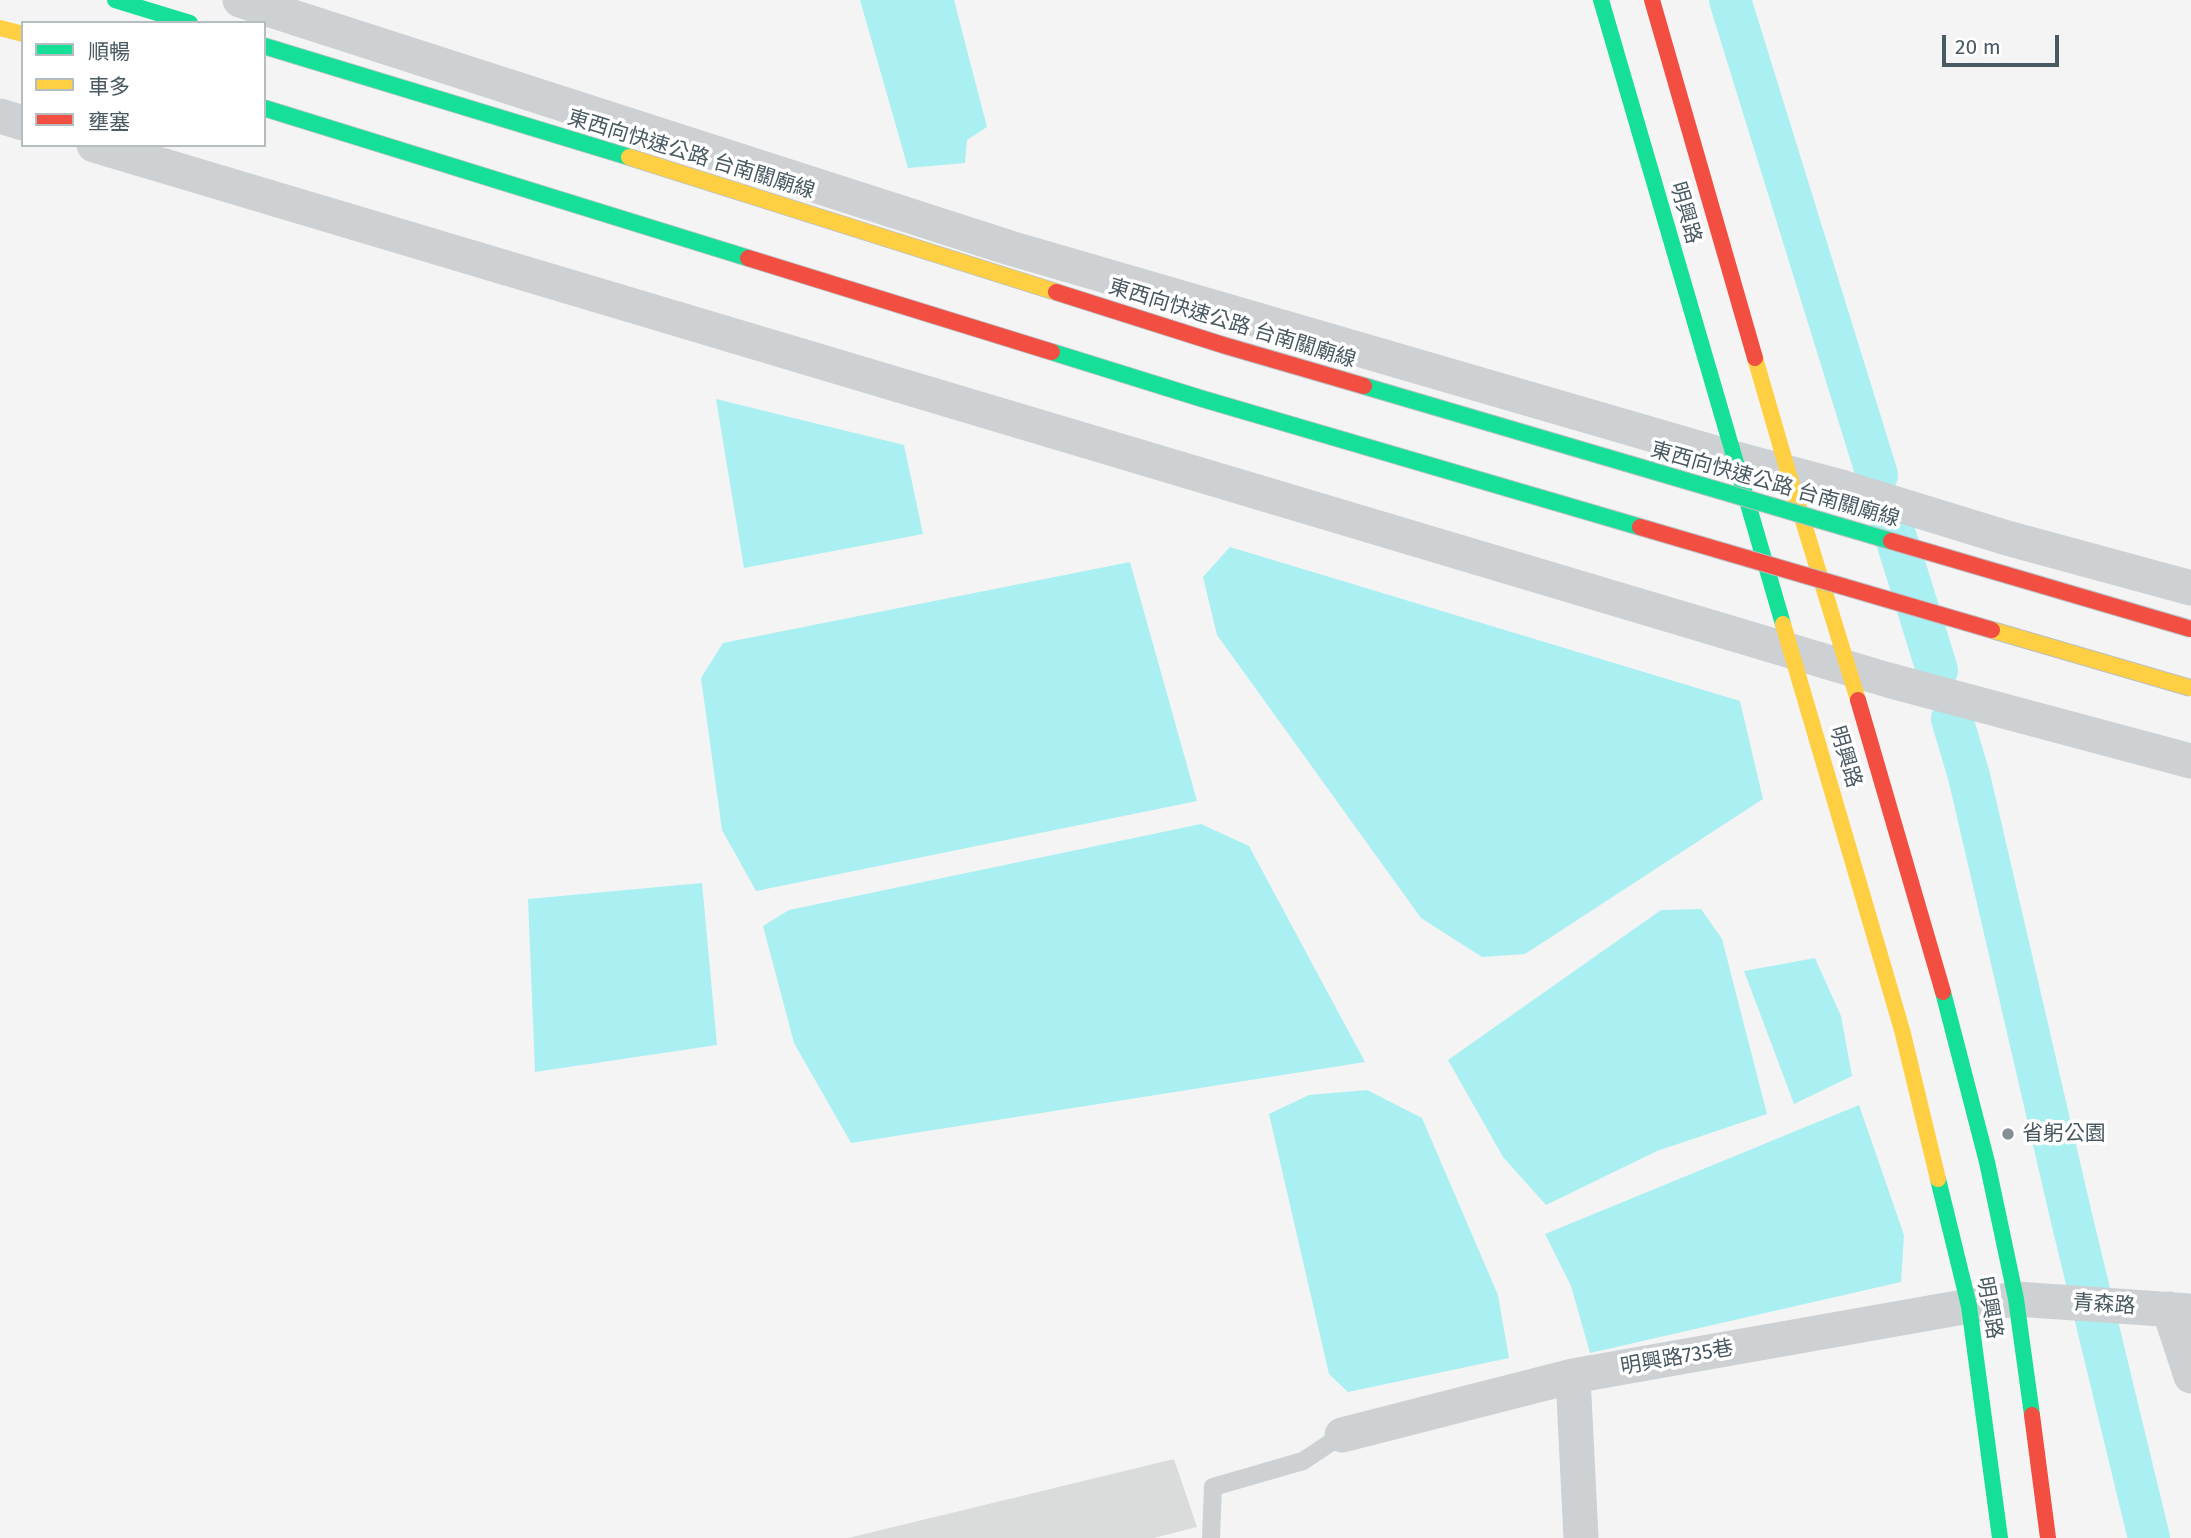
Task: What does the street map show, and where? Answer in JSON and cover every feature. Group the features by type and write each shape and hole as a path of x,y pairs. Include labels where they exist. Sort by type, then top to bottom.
{"main road":[{"path":"115,0 183,21"},
{"name":"明興路","path":"1601,0 1902,1030 1969,1306 2000,1538"},
{"name":"明興路","path":"1652,0 1788,472 1849,667 1947,1005 2018,1299 2048,1538"},
{"path":"0,27 21,33"},
{"name":"東西向快速公路 台南關廟線","path":"266,47 680,173 1223,345 2191,629"},
{"path":"266,109 1203,399 2191,688"}],"street":[{"path":"240,0 1010,248 1788,472 2007,538 2191,588"},
{"path":"0,116 21,122"},
{"path":"101,147 1888,680 2191,761"},
{"name":"明興路735巷","path":"1342,1435 1573,1376 2018,1299"},
{"name":"青森路","path":"2018,1299 2175,1310"},
{"path":"2175,1310 2191,1376"},
{"path":"1573,1376 1581,1538"}],"lane":[{"path":"1210,1538 1213,1487 1303,1461 1342,1435"}],"water":[{"path":"860,0 954,0 987,127 967,140 965,163 908,168"},
{"path":"716,399 904,445 923,534 744,568"},
{"path":"1230,547 1740,701 1763,799 1525,954 1482,957 1421,918 1217,635 1203,577"},
{"path":"1130,562 1197,801 756,891 722,830 701,678 723,643"},
{"path":"1201,824 1249,846 1365,1062 851,1143 794,1043 763,926 789,910"},
{"path":"702,883 717,1045 535,1072 528,899"},
{"path":"1701,909 1722,939 1767,1114 1657,1151 1546,1205 1503,1157 1448,1060 1661,910"},
{"path":"1815,958 1841,1016 1852,1076 1794,1104 1744,971"},
{"path":"1367,1090 1422,1118 1498,1295 1509,1358 1348,1392 1329,1374 1269,1114 1309,1095"},
{"path":"1859,1105 1904,1235 1901,1282 1590,1353 1571,1286 1545,1234"}],"building":[{"path":"1174,1459 1197,1527 1154,1538 848,1538"}],"waterway":[{"path":"1730,0 1877,475"},
{"path":"1892,525 1937,670"},
{"path":"1952,719 1969,776 2149,1538"}],"traffic: fast":[{"path":"115,0 183,21"},
{"path":"1601,0 1783,624"},
{"path":"266,47 629,157"},
{"path":"266,109 748,258"},
{"path":"1052,352 1640,527"},
{"path":"1364,386 1891,541"},
{"path":"1943,992 1987,1162 2016,1299 2032,1415"},
{"path":"1938,1179 1969,1306 2000,1538"}],"traffic: slow":[{"path":"0,28 21,33"},
{"path":"629,157 1056,292"},
{"path":"1755,358 1858,700"},
{"path":"1783,624 1902,1030 1938,1179"},
{"path":"1992,630 2191,688"}],"traffic: jam":[{"path":"1652,0 1755,358"},
{"path":"748,258 1052,352"},
{"path":"1056,292 1364,386"},
{"path":"1640,527 1992,630"},
{"path":"1891,541 2191,629"},
{"path":"1858,700 1943,992"},
{"path":"2032,1415 2048,1538"}],"place":[{"name":"省躬公園","path":"2008,1134"}]}
